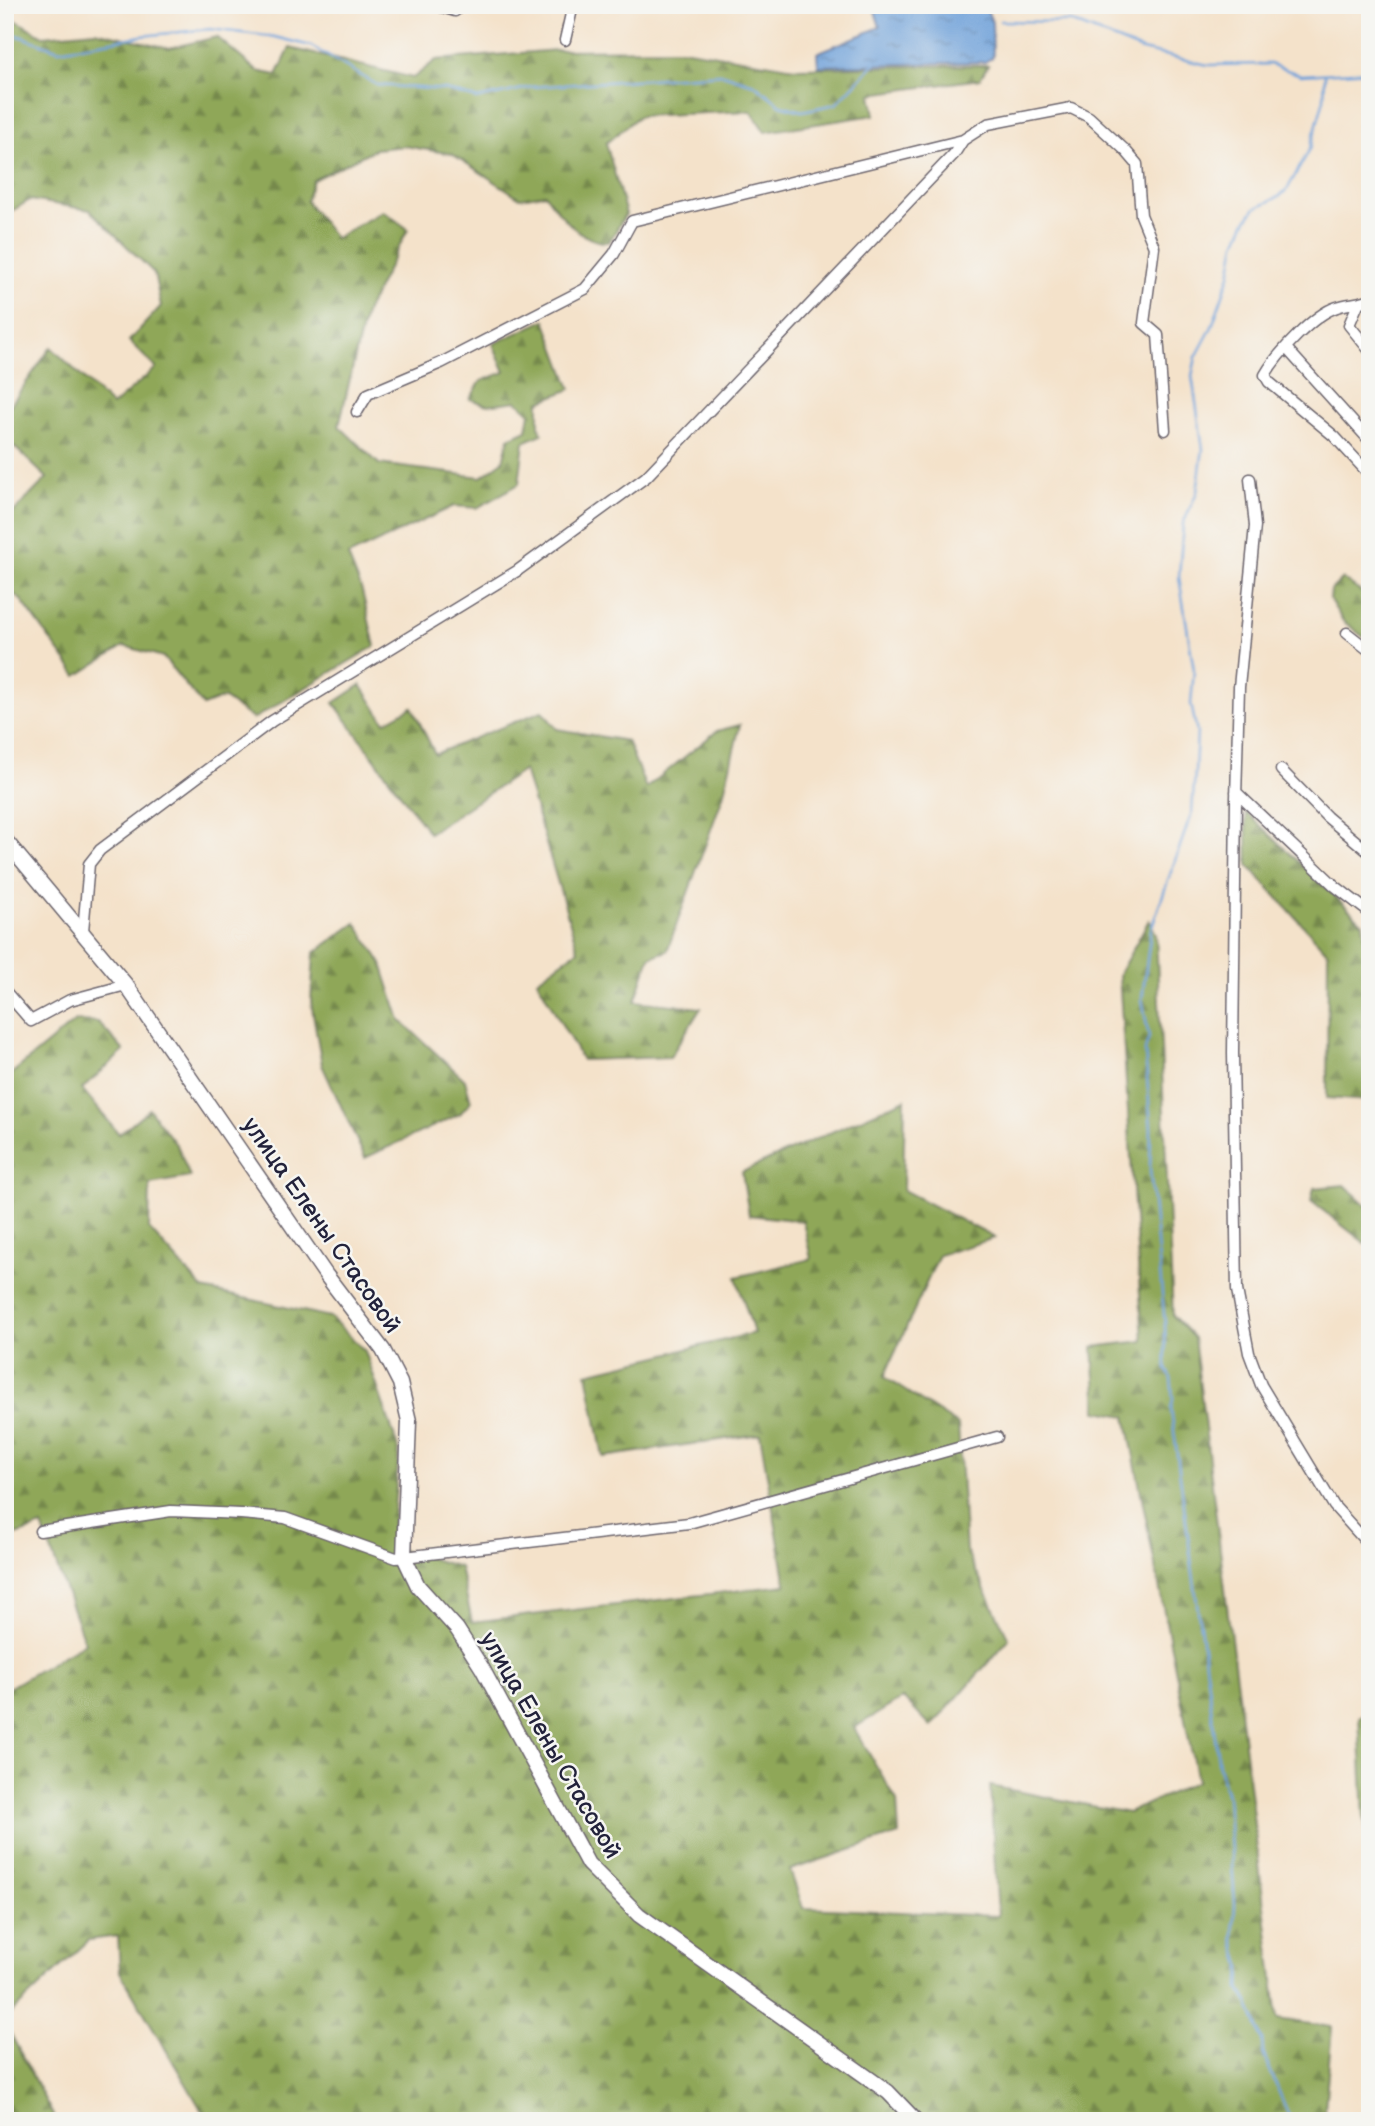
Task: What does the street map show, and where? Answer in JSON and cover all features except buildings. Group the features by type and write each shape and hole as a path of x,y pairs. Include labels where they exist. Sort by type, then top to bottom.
{"main road":[{"name":"улица Елены Стасовой","path":"5,840 126,985 326,1275 383,1350 400,1382 409,1421 404,1557 418,1586 457,1629 482,1668 588,1864 639,1915 888,2092 916,2121"}],"street":[{"path":"435,5 455,11 461,5"},
{"path":"565,40 573,5"},
{"path":"357,412 368,394 441,363 584,289 614,254 632,221 963,139 988,124 1071,108 1089,117 1137,164 1142,215 1154,247 1144,323 1158,335 1164,430"},
{"path":"83,931 89,864 100,850 272,721 516,571 646,477 954,154 963,139"},
{"path":"1370,299 1358,304 1335,307 1297,336 1265,375 1269,383 1334,436 1370,475"},
{"path":"1358,304 1349,325 1370,351"},
{"path":"1287,349 1370,441"},
{"path":"1250,479 1255,526 1240,687 1236,792 1233,1053 1237,1290 1249,1353 1261,1385 1334,1506 1370,1546"},
{"path":"1347,633 1370,651"},
{"path":"1281,770 1327,817 1370,853"},
{"path":"1236,792 1335,886 1370,913"},
{"path":"5,991 30,1021 69,1000 126,985"},
{"path":"40,1531 171,1511 241,1514 285,1518 396,1558 689,1523 997,1437"}],"green space":[{"path":"5,14 43,36 95,31 169,48 217,37 257,71 277,75 290,48 413,78 436,60 557,50 682,49 795,68 988,65 980,79 871,94 875,115 765,132 751,111 639,116 606,143 626,214 609,242 599,241 581,233 564,219 545,194 520,198 452,154 405,146 375,149 313,180 306,201 335,238 383,211 408,229 365,314 339,426 379,464 481,477 503,461 509,438 527,430 530,413 517,401 487,405 470,399 481,381 505,372 493,344 545,320 571,389 539,402 539,426 542,434 524,442 519,484 477,508 454,506 348,556 362,591 375,646 253,719 223,698 203,706 163,657 124,646 77,676 22,601 5,587 5,521 47,478 5,438 5,413 51,347 112,406 156,368 129,341 161,306 154,273 90,210 30,200 5,215"},
{"path":"1342,579 1370,598 1370,642 1343,621 1330,600 1331,590"},
{"path":"361,685 385,722 412,707 435,754 542,711 557,729 627,741 646,788 717,731 740,725 723,796 667,951 650,957 635,1001 701,1008 670,1057 582,1060 537,980 578,950 524,770 429,833 334,703"},
{"path":"1246,812 1363,923 1370,974 1370,1101 1327,1098 1328,953 1248,865"},
{"path":"1149,920 1156,934 1173,1316 1194,1338 1278,2019 1332,2027 1324,2121 208,2121 120,1972 118,1936 89,1940 5,2019 5,1690 85,1643 42,1526 5,1539 5,1079 75,1021 98,1022 124,1051 82,1089 119,1134 149,1109 178,1147 190,1177 150,1184 149,1229 203,1289 330,1317 365,1351 399,1450 391,1547 460,1567 472,1622 786,1585 760,1434 603,1457 587,1373 754,1333 736,1277 811,1259 803,1221 749,1215 742,1172 905,1099 903,1190 995,1238 939,1255 884,1377 958,1425 966,1551 1009,1639 931,1727 903,1698 854,1728 897,1801 899,1834 790,1870 803,1908 998,1916 990,1786 1128,1813 1197,1781 1126,1416 1097,1411 1093,1347 1143,1341 1119,974"},
{"path":"356,923 382,964 400,1020 465,1080 471,1101 460,1114 365,1158 322,1065 311,1002 314,953"},
{"path":"1345,1185 1370,1209 1370,1247 1311,1201 1314,1188"},
{"path":"1370,1713 1370,1849 1364,1818 1359,1717"},
{"path":"5,2023 56,2121 5,2121"}],"water":[{"path":"873,5 985,5 992,22 993,57 985,62 818,66 817,53 880,27"}],"waterway":[{"path":"1000,21 1072,22 1142,50 1208,65 1270,64 1301,75 1370,71"},
{"path":"5,31 59,50 141,36 210,29 275,37 311,46 377,85 445,90 478,99 532,87 723,74 754,84 781,105 802,111 836,104 876,62"},
{"path":"1291,2121 1263,2053 1262,2039 1249,2004 1240,1989 1241,1965 1233,1937 1235,1904 1227,1796 1219,1767 1171,1409 1171,1378 1166,1369 1165,1324 1150,1170 1151,1129 1145,1050 1149,1037 1142,999 1151,929 1192,812 1197,732 1191,704 1194,670 1179,577 1183,524 1197,492 1203,449 1192,376 1196,357 1211,329 1230,275 1236,243 1245,223 1254,209 1280,196 1288,188 1310,149 1324,99 1325,75"}]}
